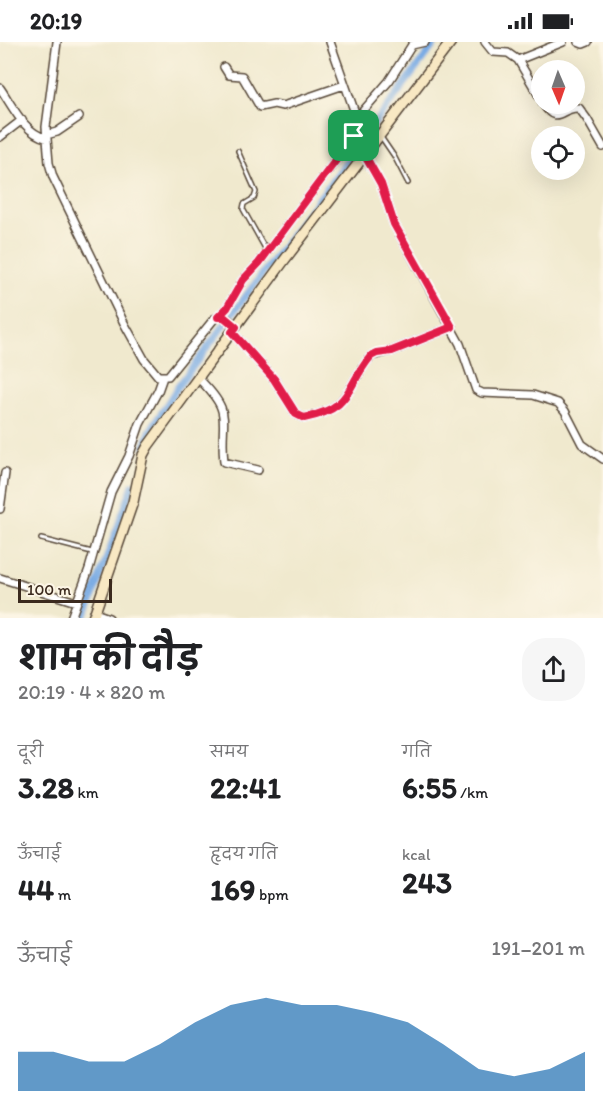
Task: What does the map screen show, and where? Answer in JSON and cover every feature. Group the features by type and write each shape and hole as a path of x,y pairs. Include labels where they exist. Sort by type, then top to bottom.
{"street":[{"path":"57,42 43,137 53,177 115,304 149,366 158,376 163,377"},
{"path":"330,42 356,119 356,138 243,280 227,308 228,323 274,379 296,414 304,418 340,403 371,356 392,351 452,327"},
{"path":"356,119 389,81 412,45 425,42"},
{"path":"109,618 94,615 138,487 143,455 198,378 228,323 366,149 379,136 451,42"},
{"path":"485,42 493,52 508,53 518,60 531,83"},
{"path":"518,60 563,42"},
{"path":"578,42 583,44 588,42"},
{"path":"224,67 229,75 242,76 260,107 274,104 283,106 344,85"},
{"path":"0,88 22,120 43,137"},
{"path":"583,114 603,147"},
{"path":"43,137 57,132 79,117"},
{"path":"0,137 22,120"},
{"path":"356,138 366,149 381,184 394,224 452,327 478,392 533,395 555,402 565,411 582,444 603,459"},
{"path":"71,618 94,552 111,492 129,456 140,424 159,391 163,377 228,323"},
{"path":"198,378 214,395 223,411 224,462 258,470"},
{"path":"0,509 5,473"},
{"path":"0,578 76,602"}],"lane":[{"path":"379,136 394,156 408,183"},
{"path":"238,151 256,192 254,198 244,204 243,209 267,252"},
{"path":"41,539 94,552"}],"waterway":[{"path":"145,446 150,431 177,388 436,42"},
{"path":"85,618 133,485"}],"route":[{"path":"354,136 369,148 364,154 381,184 394,224 452,327 432,337 371,356 340,403 304,418 296,414 263,364 232,332 236,327 224,317 218,317 227,308 243,280 259,263 354,136"}]}
